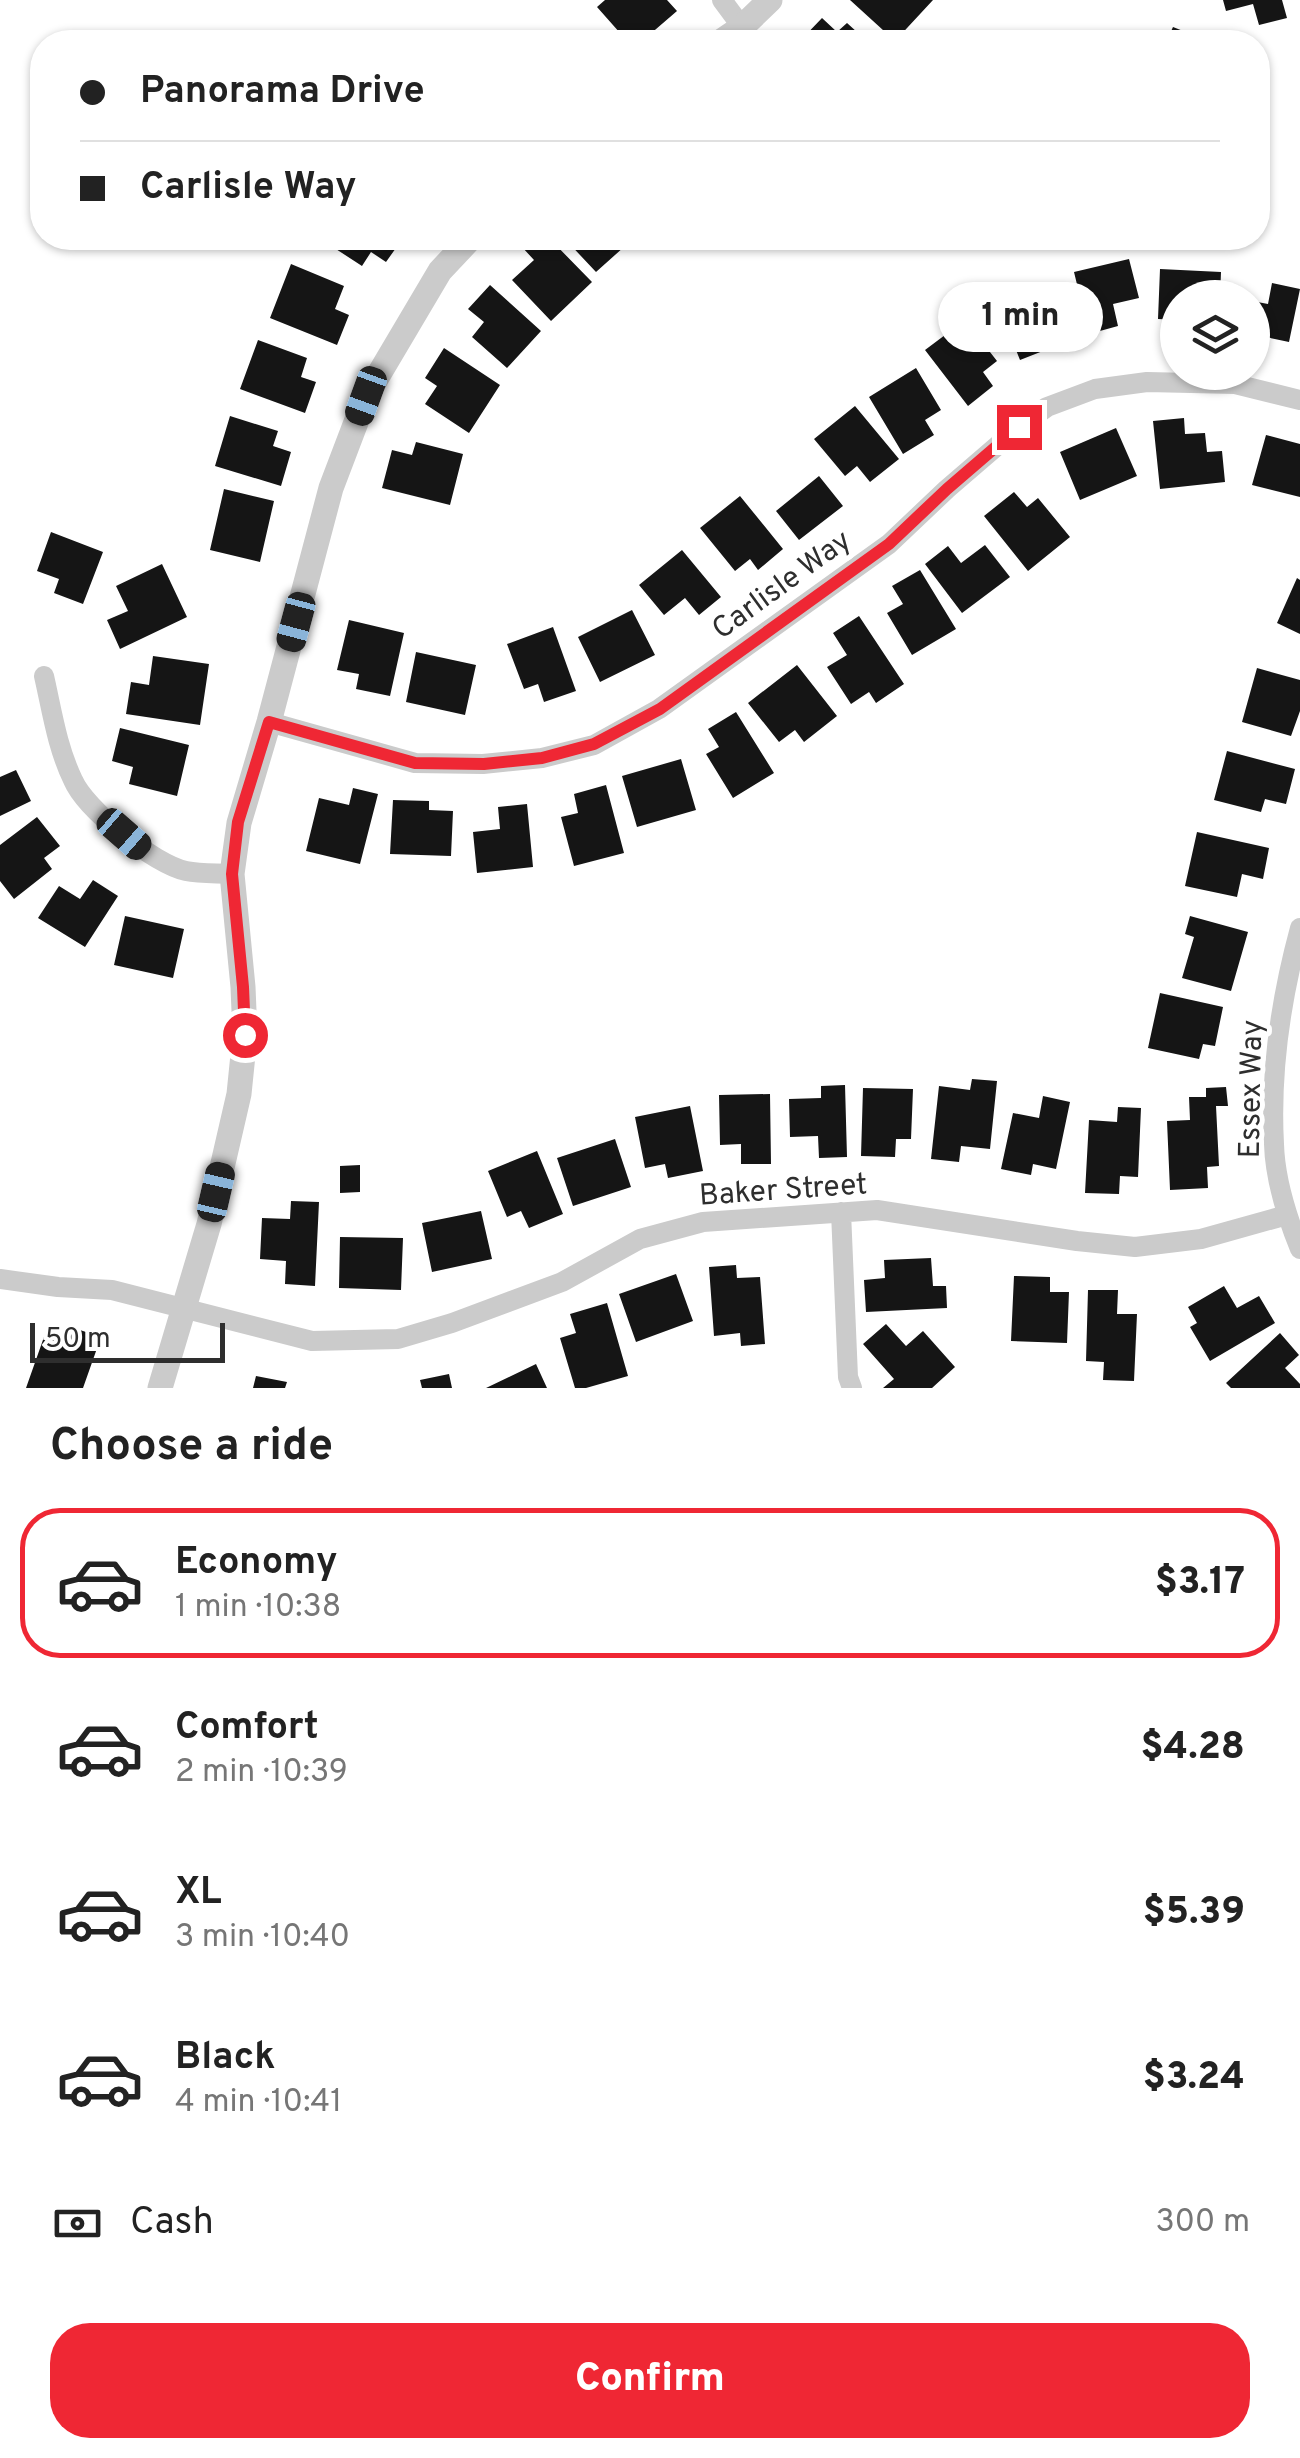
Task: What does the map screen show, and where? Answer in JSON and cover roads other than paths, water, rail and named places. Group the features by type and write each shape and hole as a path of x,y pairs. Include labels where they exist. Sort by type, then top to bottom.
{"street":[{"path":"722,0 742,27"},
{"path":"738,30 770,0"},
{"path":"160,1388 209,1224 238,1094 245,1035 232,874 238,822 269,722 331,488 366,396 440,271 459,250"},
{"name":"Carlisle Way","path":"269,722 415,763 484,764 542,758 594,744 660,709 889,544 961,476 1047,407 1095,389 1148,382 1235,384 1300,400"},
{"path":"44,676 61,752 75,786 106,819 142,850 184,870 232,874"},
{"name":"Essex Way","path":"1300,928 1285,984 1275,1061 1274,1147 1287,1215 1300,1250"},
{"name":"Baker Street","path":"0,1279 112,1290 312,1341 398,1340 562,1282 640,1239 703,1222 877,1210 1135,1247 1200,1239 1287,1215"},
{"path":"841,1212 848,1376 852,1388"}]}
